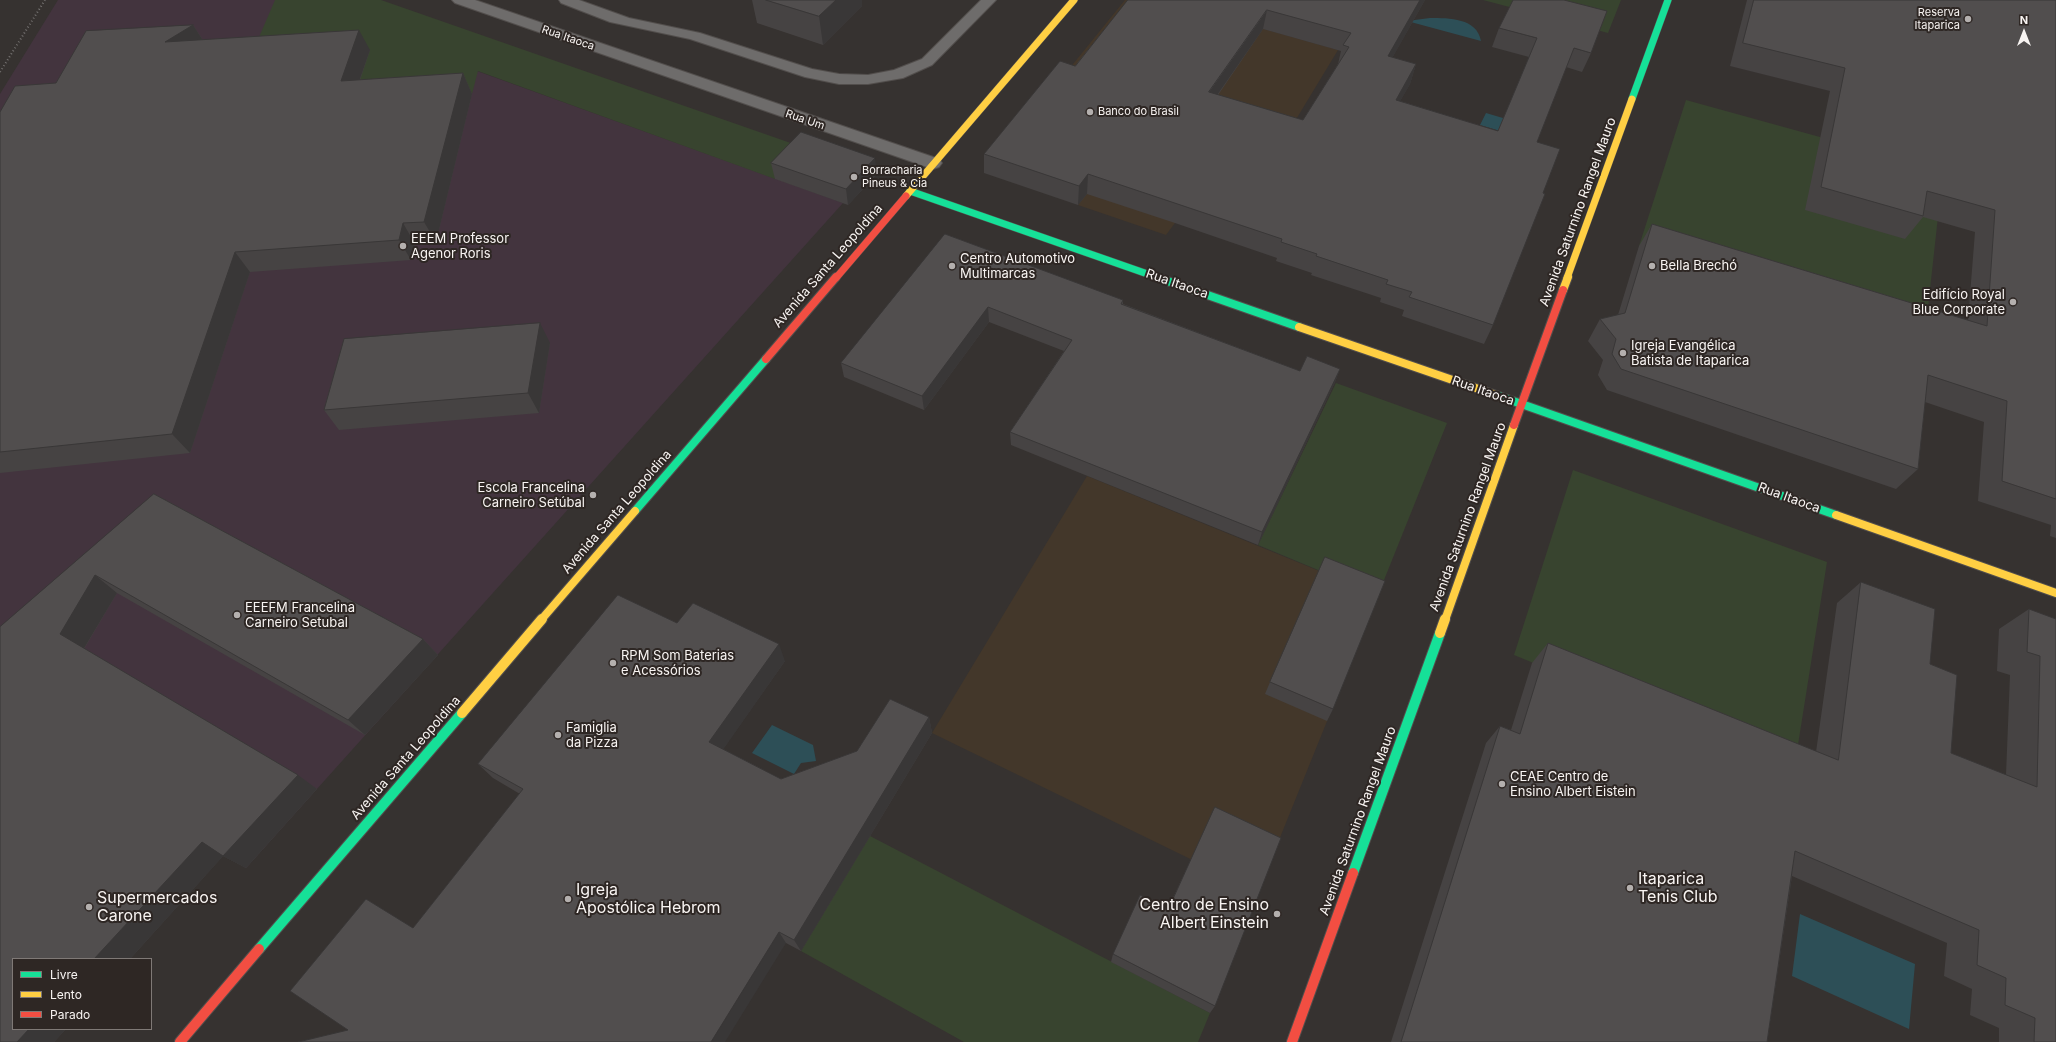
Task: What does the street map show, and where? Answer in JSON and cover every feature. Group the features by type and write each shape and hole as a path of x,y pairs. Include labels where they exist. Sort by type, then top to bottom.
{"street":[{"name":"Rua Itaoca","path":"460,0 677,76"},
{"name":"Avenida Santa Leopoldina","path":"180,1042 1074,0"},
{"name":"Avenida Saturnino Rangel Mauro","path":"1292,1042 1668,0"},
{"name":"Rua Um","path":"677,76 933,163"},
{"name":"Rua Itaoca","path":"910,191 2056,593"}],"lane":[{"path":"566,0 631,23 694,36 815,76 850,81 885,78 915,69 927,62 989,0"}],"path":[{"path":"0,72 44,0"}],"shaded area":[{"path":"58,0 280,0 843,203 246,868 0,711 0,94"},
{"path":"1125,0 1162,0 1338,50 1286,136 1175,223 1166,235 1078,205 1148,109 1069,69"},
{"path":"1087,476 1378,595 1258,892 932,733"}],"green space":[{"path":"275,0 381,0 805,148 775,179 478,71 472,94 302,106 250,58"},
{"path":"1483,0 1621,0 1608,33"},
{"path":"1686,100 1943,171 1925,335 1639,246"},
{"path":"1336,383 1447,423 1378,595 1258,545"},
{"path":"1573,470 1827,562 1794,770 1514,655"},
{"path":"870,836 1210,1013 1198,1042 964,1042 801,951"}],"water":[{"path":"1430,18 1453,19 1468,24 1478,33 1481,41 1407,21"},
{"path":"1486,113 1530,126 1524,138 1480,125"},
{"path":"772,725 813,745 816,761 801,763 794,774 752,753"},
{"path":"1800,914 1915,964 1909,1029 1792,976"}],"building":[{"path":"766,0 836,0 819,16"},
{"path":"1128,0 1420,0 1388,56 1416,64 1396,100 1498,131 1537,38 1499,28 1513,0 1564,0 1607,11 1591,53 1574,48 1537,142 1560,149 1543,193 1545,194 1493,325 1409,297 1412,292 1386,284 1388,280 1316,256 1317,254 1281,242 1282,239 1088,174 1079,186 984,154 1060,61 1075,66","holes":["1267,10 1351,33 1343,45 1349,47 1303,120 1209,92"]},
{"path":"1754,0 2056,0 2056,499 2002,481 2007,401 1928,375 1918,469 1621,369 1612,354 1616,339 1600,319 1625,313 1652,224 1987,326 1995,210 1927,191 1923,216 1821,187 1845,68 1743,43"},
{"path":"193,25 165,42 359,30 341,81 463,73 424,222 403,223 399,240 235,252 172,434 0,452 0,112 15,86 56,83 86,31"},
{"path":"801,132 875,158 846,189 771,163"},
{"path":"945,234 1123,300 1121,304 1300,371 1307,356 1340,369 1262,532 1010,432 1072,340 988,307 922,396 841,363"},
{"path":"540,323 528,393 324,410 344,339"},
{"path":"154,494 423,639 348,720 95,575 60,634 298,775 223,856 202,842 95,958 12,958 12,1030 28,1030 17,1042 0,1042 0,627"},
{"path":"1325,557 1385,581 1333,709 1270,682"},
{"path":"1861,582 1935,609 1930,664 1957,675 1951,753 2037,787 2040,656 2027,652 2029,609 2056,619 2056,1042 2034,1042 2035,1018 2005,1005 2006,978 1977,965 1979,930 1795,851 1767,1042 1401,1042 1500,726 1520,734 1548,643 1838,760"},
{"path":"618,595 677,623 693,603 779,644 709,742 781,779 857,751 890,699 929,717 794,940 779,932 711,1042 298,1042 348,1030 290,991 366,899 413,928 523,789 478,764"},
{"path":"1215,807 1281,838 1215,1006 1113,954 1140,895 1168,909"}],"traffic: fast":[{"path":"1632,99 1668,0"},
{"path":"910,191 1299,327"},
{"path":"635,511 766,359"},
{"path":"1496,395 1836,515"},
{"path":"1353,873 1440,633"},
{"path":"259,949 462,713"}],"traffic: slow":[{"path":"906,196 1074,0"},
{"path":"1563,290 1632,99"},
{"path":"1299,327 1496,395"},
{"path":"1440,633 1514,425"},
{"path":"462,713 635,511"},
{"path":"1836,515 2056,593"}],"traffic: jam":[{"path":"766,359 906,196"},
{"path":"1514,425 1563,290"},
{"path":"1292,1042 1353,873"},
{"path":"180,1042 259,949"}],"place":[{"name":"Reserva Itaparica","path":"1968,19"},
{"name":"Banco do Brasil","path":"1090,112"},
{"name":"Borracharia Pineus & Cia","path":"854,177"},
{"name":"EEEM Professor Agenor Roris","path":"403,246"},
{"name":"Centro Automotivo Multimarcas","path":"952,266"},
{"name":"Bella Brechó","path":"1652,266"},
{"name":"Edifício Royal Blue Corporate","path":"2013,302"},
{"name":"Igreja Evangélica Batista de Itaparica","path":"1623,353"},
{"name":"Escola Francelina Carneiro Setúbal","path":"593,495"},
{"name":"EEEFM Francelina Carneiro Setubal","path":"237,615"},
{"name":"RPM Som Baterias e Acessórios","path":"613,663"},
{"name":"Famiglia da Pizza","path":"558,735"},
{"name":"CEAE Centro de Ensino Albert Eistein","path":"1502,784"},
{"name":"Itaparica Tenis Club","path":"1630,888"},
{"name":"Igreja Apostólica Hebrom","path":"568,899"},
{"name":"Supermercados Carone","path":"89,907"},
{"name":"Centro de Ensino Albert Einstein","path":"1277,914"}]}
